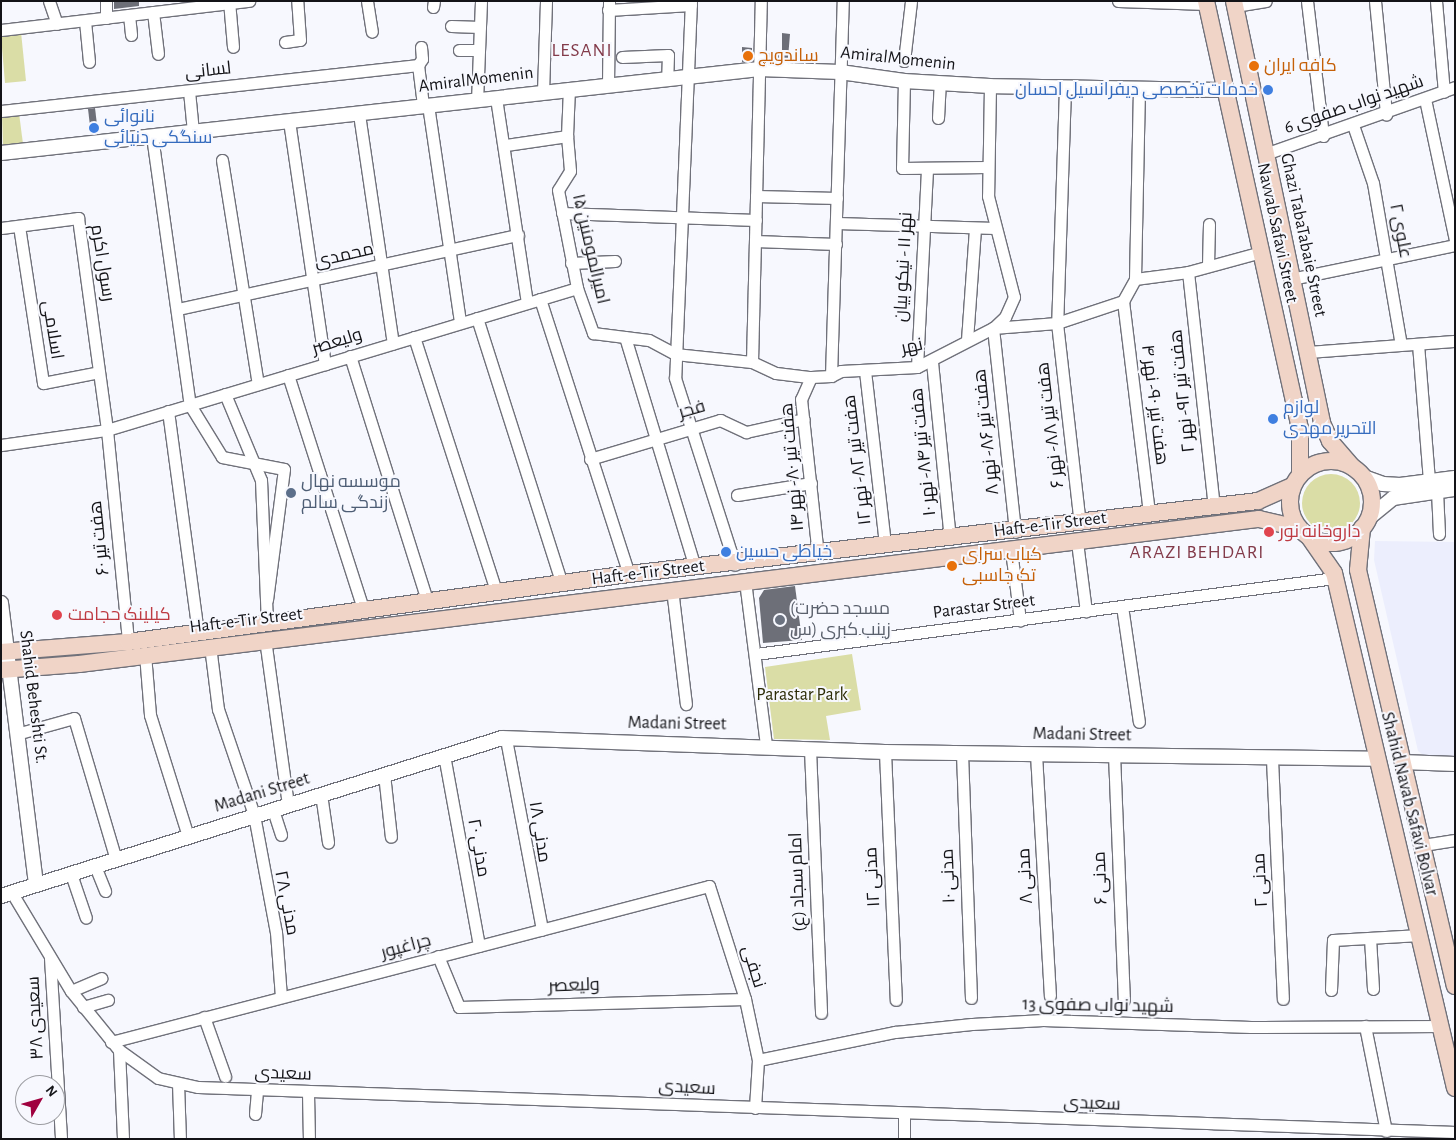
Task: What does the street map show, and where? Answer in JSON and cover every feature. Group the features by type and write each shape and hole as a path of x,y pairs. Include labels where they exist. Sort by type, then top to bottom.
{"main road":[{"name":"Navvab Safavi Street","path":"1207,2 1300,429 1296,480"},
{"name":"Ghazi TabaTabaie Street","path":"1234,4 1322,423 1330,441 1358,472"},
{"path":"1300,429 1313,437 1322,423"},
{"path":"1325,461 1358,472 1372,495 1366,522 1350,539 1337,544 1303,533 1289,501 1296,480 1325,461"},
{"name":"Haft-e-Tir Street","path":"5,651 128,642 267,621 497,594 629,574 734,565 1258,501 1296,480"},
{"path":"1258,501 1266,510 1259,519"},
{"name":"Haft-e-Tir Street","path":"7,669 145,654 1259,519 1303,533"},
{"name":"Shahid Navab Safavi Bolvar","path":"1366,522 1358,570 1454,976"},
{"name":"Shahid Navab Safavi Bolvar","path":"1303,533 1334,575 1455,1088"},
{"path":"1334,575 1344,561 1358,570"}],"street":[{"path":"49,1 57,24"},
{"path":"106,1 106,18"},
{"path":"1,30 129,15 157,8 249,1"},
{"path":"285,42 300,40 297,1"},
{"path":"367,1 372,32"},
{"path":"478,101 481,1"},
{"path":"543,92 546,1"},
{"path":"752,362 761,1"},
{"path":"831,376 843,1"},
{"path":"904,61 911,1"},
{"path":"1118,1 1207,2"},
{"path":"1234,4 1266,1"},
{"path":"1306,1 1323,136"},
{"path":"1375,1 1386,114"},
{"path":"1436,1 1449,89"},
{"path":"229,2 232,48"},
{"path":"608,85 608,6 691,3 690,77 680,218 675,378 693,427 734,565"},
{"path":"157,8 158,54"},
{"path":"129,15 131,35"},
{"path":"85,20 89,62"},
{"path":"451,26 480,26"},
{"path":"421,47 422,59 418,65 450,250 460,323"},
{"path":"459,50 479,50"},
{"path":"622,57 668,55 667,79"},
{"name":"لسانی","path":"1,111 418,65"},
{"name":"AmiralMomenin","path":"1,153 359,114 425,105 478,101 569,88 759,70 840,72 904,81 990,86 1226,90"},
{"path":"904,81 902,168 987,167"},
{"path":"938,118 940,83"},
{"path":"990,86 987,167 995,228 1014,297 1004,317 993,328"},
{"name":"امیرالمومنین ۱۵","path":"569,88 566,136 570,171 558,190 577,288 593,333 649,340 675,354"},
{"name":"هفت تیر ۸۸- نهر ۶","path":"1065,88 1058,208 1057,323 1080,524"},
{"name":"شهید نواب صفوی 6","path":"1265,154 1353,126 1449,89"},
{"path":"1123,301 1135,279 1138,90"},
{"path":"189,91 193,132"},
{"path":"496,98 506,145 527,303"},
{"path":"1425,99 1455,240"},
{"path":"359,114 393,343"},
{"path":"288,121 314,281 325,364"},
{"name":"علوی ۲","path":"1353,126 1373,183 1388,260 1401,345"},
{"path":"152,136 178,309 190,405 222,457 250,460 284,469 267,600"},
{"path":"506,145 566,136"},
{"path":"222,160 246,294 258,384"},
{"name":"نهر ۱۱ - نیکو بیان","path":"917,366 927,168"},
{"path":"756,196 837,198"},
{"path":"562,213 756,220"},
{"name":"رسول اکرم","path":"19,226 78,218 99,372"},
{"path":"837,224 995,228"},
{"path":"1208,265 1209,224"},
{"path":"1,228 19,226"},
{"name":"اسلامی","path":"19,226 43,383 99,372"},
{"path":"967,340 975,228"},
{"name":"محمدی","path":"178,309 314,281 518,235"},
{"path":"755,241 836,244"},
{"path":"1291,279 1388,260 1455,244"},
{"path":"1135,279 1188,272 1261,252"},
{"path":"571,263 615,261"},
{"name":"هفت تیر ۹۲- نهر ۲","path":"1188,272 1214,506"},
{"name":"ولیعصر","path":"1,446 106,430 577,288"},
{"path":"540,299 590,459 629,574"},
{"name":"نهر","path":"675,354 752,362 776,373 811,377 831,376 841,371 865,371 917,366 932,362 967,340 993,328 1057,323 1123,301"},
{"name":"هفت تیر ۹۰- نهر ۴","path":"1123,301 1149,514"},
{"path":"477,318 562,585"},
{"name":"هفت تیر ۸۶- نهر ۸","path":"993,328 1015,532"},
{"path":"414,337 450,454 497,594"},
{"path":"625,337 654,440 694,568"},
{"path":"1307,352 1455,341"},
{"path":"1418,344 1439,534"},
{"path":"350,356 428,602"},
{"name":"هفت تیر ۸۴- نهر ۱۰","path":"932,362 950,539"},
{"name":"هفت تیر ۸۲- نهر ۱۲","path":"865,371 885,546"},
{"name":"هفت تیر ۶۰","path":"99,372 128,642"},
{"path":"288,375 363,609"},
{"name":"هفت تیر ۸۰- نهر ۱۴","path":"811,377 801,399 818,555"},
{"path":"225,394 250,460 261,480 267,621"},
{"path":"168,411 185,519 198,632"},
{"name":"فجر","path":"590,459 720,420 746,432 804,419"},
{"path":"1358,472 1383,484 1455,489"},
{"path":"1366,522 1393,498 1455,478"},
{"path":"738,495 810,483"},
{"path":"1077,542 1086,611"},
{"path":"1011,550 1020,620"},
{"name":"Parastar Street","path":"756,654 1086,611 1334,575"},
{"path":"745,582 756,654 766,745"},
{"path":"672,589 686,704"},
{"name":"Shahid Beheshti St.","path":"1,603 7,669 20,733 36,885"},
{"path":"1122,606 1139,722"},
{"path":"265,639 288,804"},
{"name":"مدنی ۲۸","path":"210,646 218,709 254,815 276,932 282,997"},
{"path":"145,654 150,715 188,836"},
{"path":"20,733 74,718 116,860"},
{"name":"Madani Street","path":"7,895 444,755 506,739 766,745 885,752 1377,759"},
{"name":"مدنی ۱۸","path":"506,739 542,930"},
{"name":"امام سجاد (ع)","path":"810,749 821,1013"},
{"name":"مدنی ۱۲","path":"885,752 896,1000"},
{"name":"مدنی ۱۰","path":"962,753 971,998"},
{"name":"مدنی ۸","path":"1036,754 1050,996"},
{"name":"مدنی ۶","path":"1114,754 1124,1000"},
{"name":"مدنی ۲۰","path":"444,755 479,946"},
{"name":"مدنی ۲","path":"1272,759 1283,999"},
{"path":"1402,762 1455,764"},
{"path":"384,774 391,837"},
{"path":"321,794 328,842"},
{"path":"273,810 281,835"},
{"path":"1423,845 1455,840"},
{"path":"95,866 105,891"},
{"path":"71,874 86,918"},
{"name":"چراغپور","path":"115,1046 204,1018 709,886"},
{"name":"نجفی","path":"709,886 745,999 758,1060 755,1108"},
{"name":"سعیدی","path":"7,895 50,954 71,991 115,1046 158,1078 178,1083 257,1091 308,1093 1386,1131 1417,1135 1455,1132"},
{"path":"1331,990 1332,940 1420,935"},
{"path":"1370,938 1373,988"},
{"name":"سعیدی ۳۸","path":"50,954 60,1139"},
{"name":"ولیعصر","path":"438,956 459,1007 745,999"},
{"path":"71,991 101,978"},
{"path":"83,1007 108,1000"},
{"path":"204,1018 225,1076"},
{"name":"شهید نواب صفوی 13","path":"758,1060 895,1032 981,1023 1043,1020 1112,1025 1441,1026"},
{"path":"1365,1026 1386,1131"},
{"path":"115,1046 124,1139"},
{"path":"178,1083 180,1139"},
{"path":"255,1114 257,1091"},
{"path":"308,1093 310,1139"},
{"path":"904,1114 904,1139"}],"shaded area":[{"path":"1375,541 1455,542 1455,757 1427,758 1418,751 1374,560"}],"green space":[{"path":"21,32 26,81 5,83 1,36"},
{"path":"19,113 23,144 3,146 2,115"},
{"path":"1325,474 1337,474 1352,482 1360,497 1360,509 1352,524 1337,532 1325,532 1310,524 1302,509 1302,497 1310,482"},
{"name":"Parastar Park","path":"852,654 861,710 826,716 830,740 774,739 765,667"}],"building":[{"path":"114,1 139,1 139,6 114,9"},
{"path":"782,33 790,34 788,58 767,61 767,53 782,53"},
{"name":"ساندویچ","path":"742,47 752,48 752,61 742,62"},
{"path":"95,108 98,133 91,134 88,109"},
{"name":"(مسجد حضرت زینب کبری (س","path":"795,586 802,640 763,643 759,598 764,590"}],"place":[{"name":"ساندویچ","path":"748,56"},
{"name":"کافه ایران","path":"1254,66"},
{"name":"خدمات تخصصی دیفرانسیل احسان","path":"1268,90"},
{"name":"نانوائی سنگکی دنیائی","path":"94,128"},
{"name":"لوازم التحریر مهدی","path":"1273,419"},
{"name":"موسسه نهال زندگی سالم","path":"291,493"},
{"name":"داروخانه نور","path":"1269,532"},
{"name":"خیاطی حسین","path":"726,552"},
{"name":"کباب سرای تک جاسبی","path":"952,566"},
{"name":"کیلینک حجامت","path":"57,615"},
{"name":"(مسجد حضرت زینب کبری (س","path":"780,620"}],"district":[{"name":"LESANI","path":"582,51"},
{"name":"ARAZI BEHDARI","path":"1197,553"}]}
